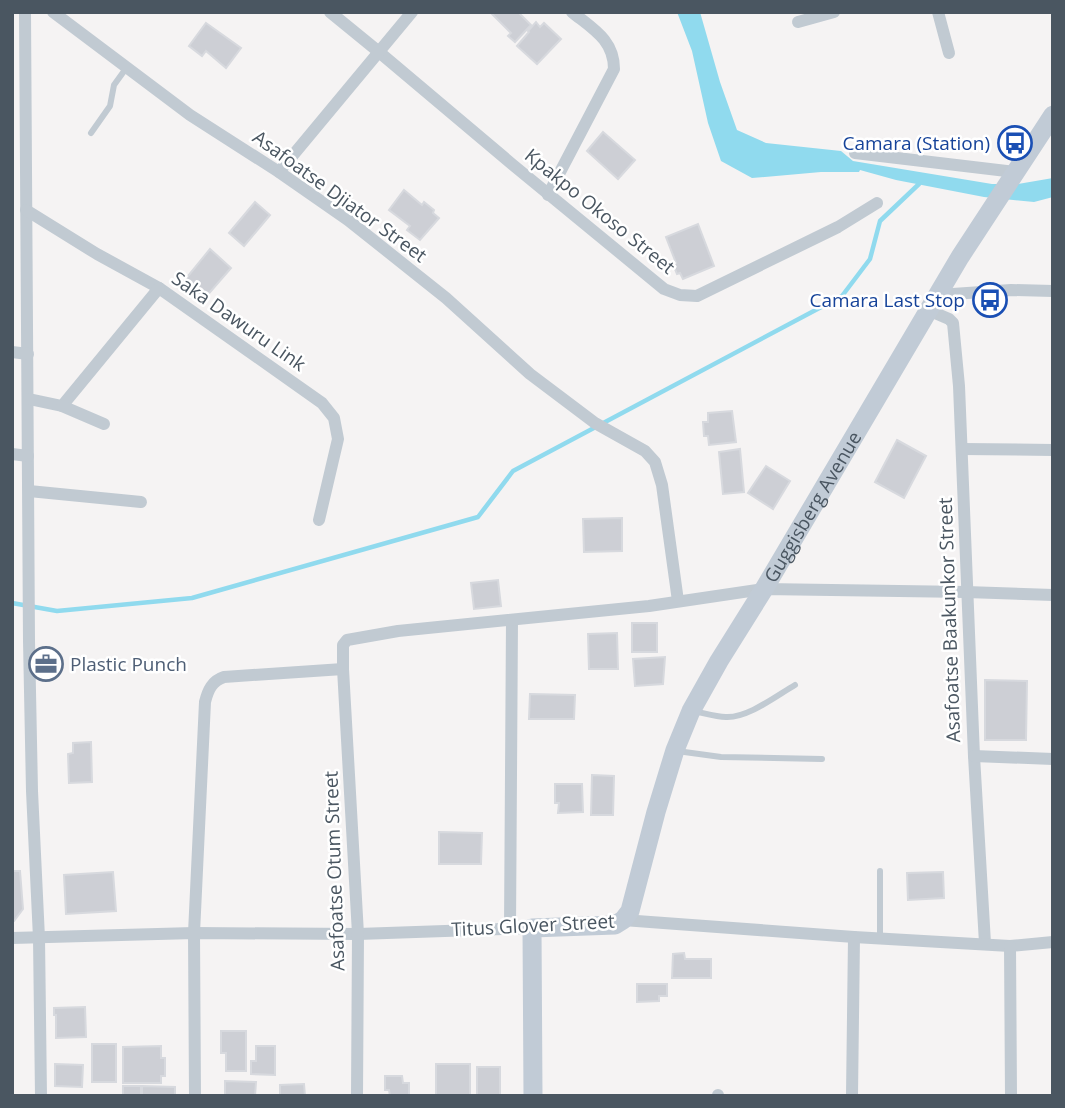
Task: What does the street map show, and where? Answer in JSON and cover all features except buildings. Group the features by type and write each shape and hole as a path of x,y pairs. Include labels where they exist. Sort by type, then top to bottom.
{"main road":[{"name":"Guggisberg Avenue","path":"622,920 630,911 656,812 675,750 691,711 960,257 1012,177 1047,132 1053,115"},
{"name":"Titus Glover Street","path":"532,928 615,925 622,920"},
{"path":"532,928 533,1096"}],"street":[{"path":"24,12 29,641 39,938 41,1096"},
{"name":"Asafoatse Djiator Street","path":"53,12 190,115 348,220 446,298 530,374 595,423 645,451 654,462 662,485 678,601"},
{"name":"Kpakpo Okoso Street","path":"330,12 664,289 680,295 697,296 838,227 877,203"},
{"path":"279,172 412,12"},
{"path":"548,195 614,69 614,55 605,40 572,12"},
{"path":"799,22 834,12"},
{"path":"937,12 949,53"},
{"path":"855,153 1012,177"},
{"path":"12,167 25,177"},
{"name":"Saka Dawuru Link","path":"26,210 159,288 322,402 334,418 338,439 320,520"},
{"path":"62,406 159,288"},
{"path":"933,302 1011,290 1053,291"},
{"name":"Asafoatse Baakunkor Street","path":"933,302 953,324 962,449 966,592 985,943"},
{"path":"12,352 28,354"},
{"path":"29,400 62,406 104,424"},
{"path":"962,449 1053,450"},
{"path":"12,454 28,456"},
{"path":"29,491 141,502"},
{"path":"510,928 512,620 649,606 764,589 1053,595"},
{"name":"Asafoatse Otum Street","path":"357,1096 358,933 343,645 347,640 398,631 512,620"},
{"path":"195,1096 194,933 205,702 208,690 215,680 224,677 343,669"},
{"path":"974,756 1053,759"},
{"name":"Titus Glover Street","path":"622,920 1010,946 1053,942"},
{"name":"Titus Glover Street","path":"12,939 194,933 358,933 532,928"},
{"path":"852,1096 853,937"},
{"path":"1010,946 1011,1096"}],"lane":[{"path":"91,133 110,106 114,85 127,68"},
{"path":"691,711 735,717 747,713 795,685"},
{"path":"675,750 721,757 822,759"},
{"path":"880,871 880,938"}],"water":[{"path":"677,12 700,12 737,130 766,143 841,151 853,161 992,184 1018,184 1053,178 1053,197 1034,202 984,197 896,180 860,170 752,178 721,161 708,123 692,51"}],"waterway":[{"path":"12,603 57,611 192,598 478,517 513,471 842,296 870,259 880,221 919,184"}],"place":[{"name":"Camara (Station)","path":"1015,143"},
{"name":"Camara Last Stop","path":"990,300"},
{"name":"Plastic Punch","path":"46,664"}]}
